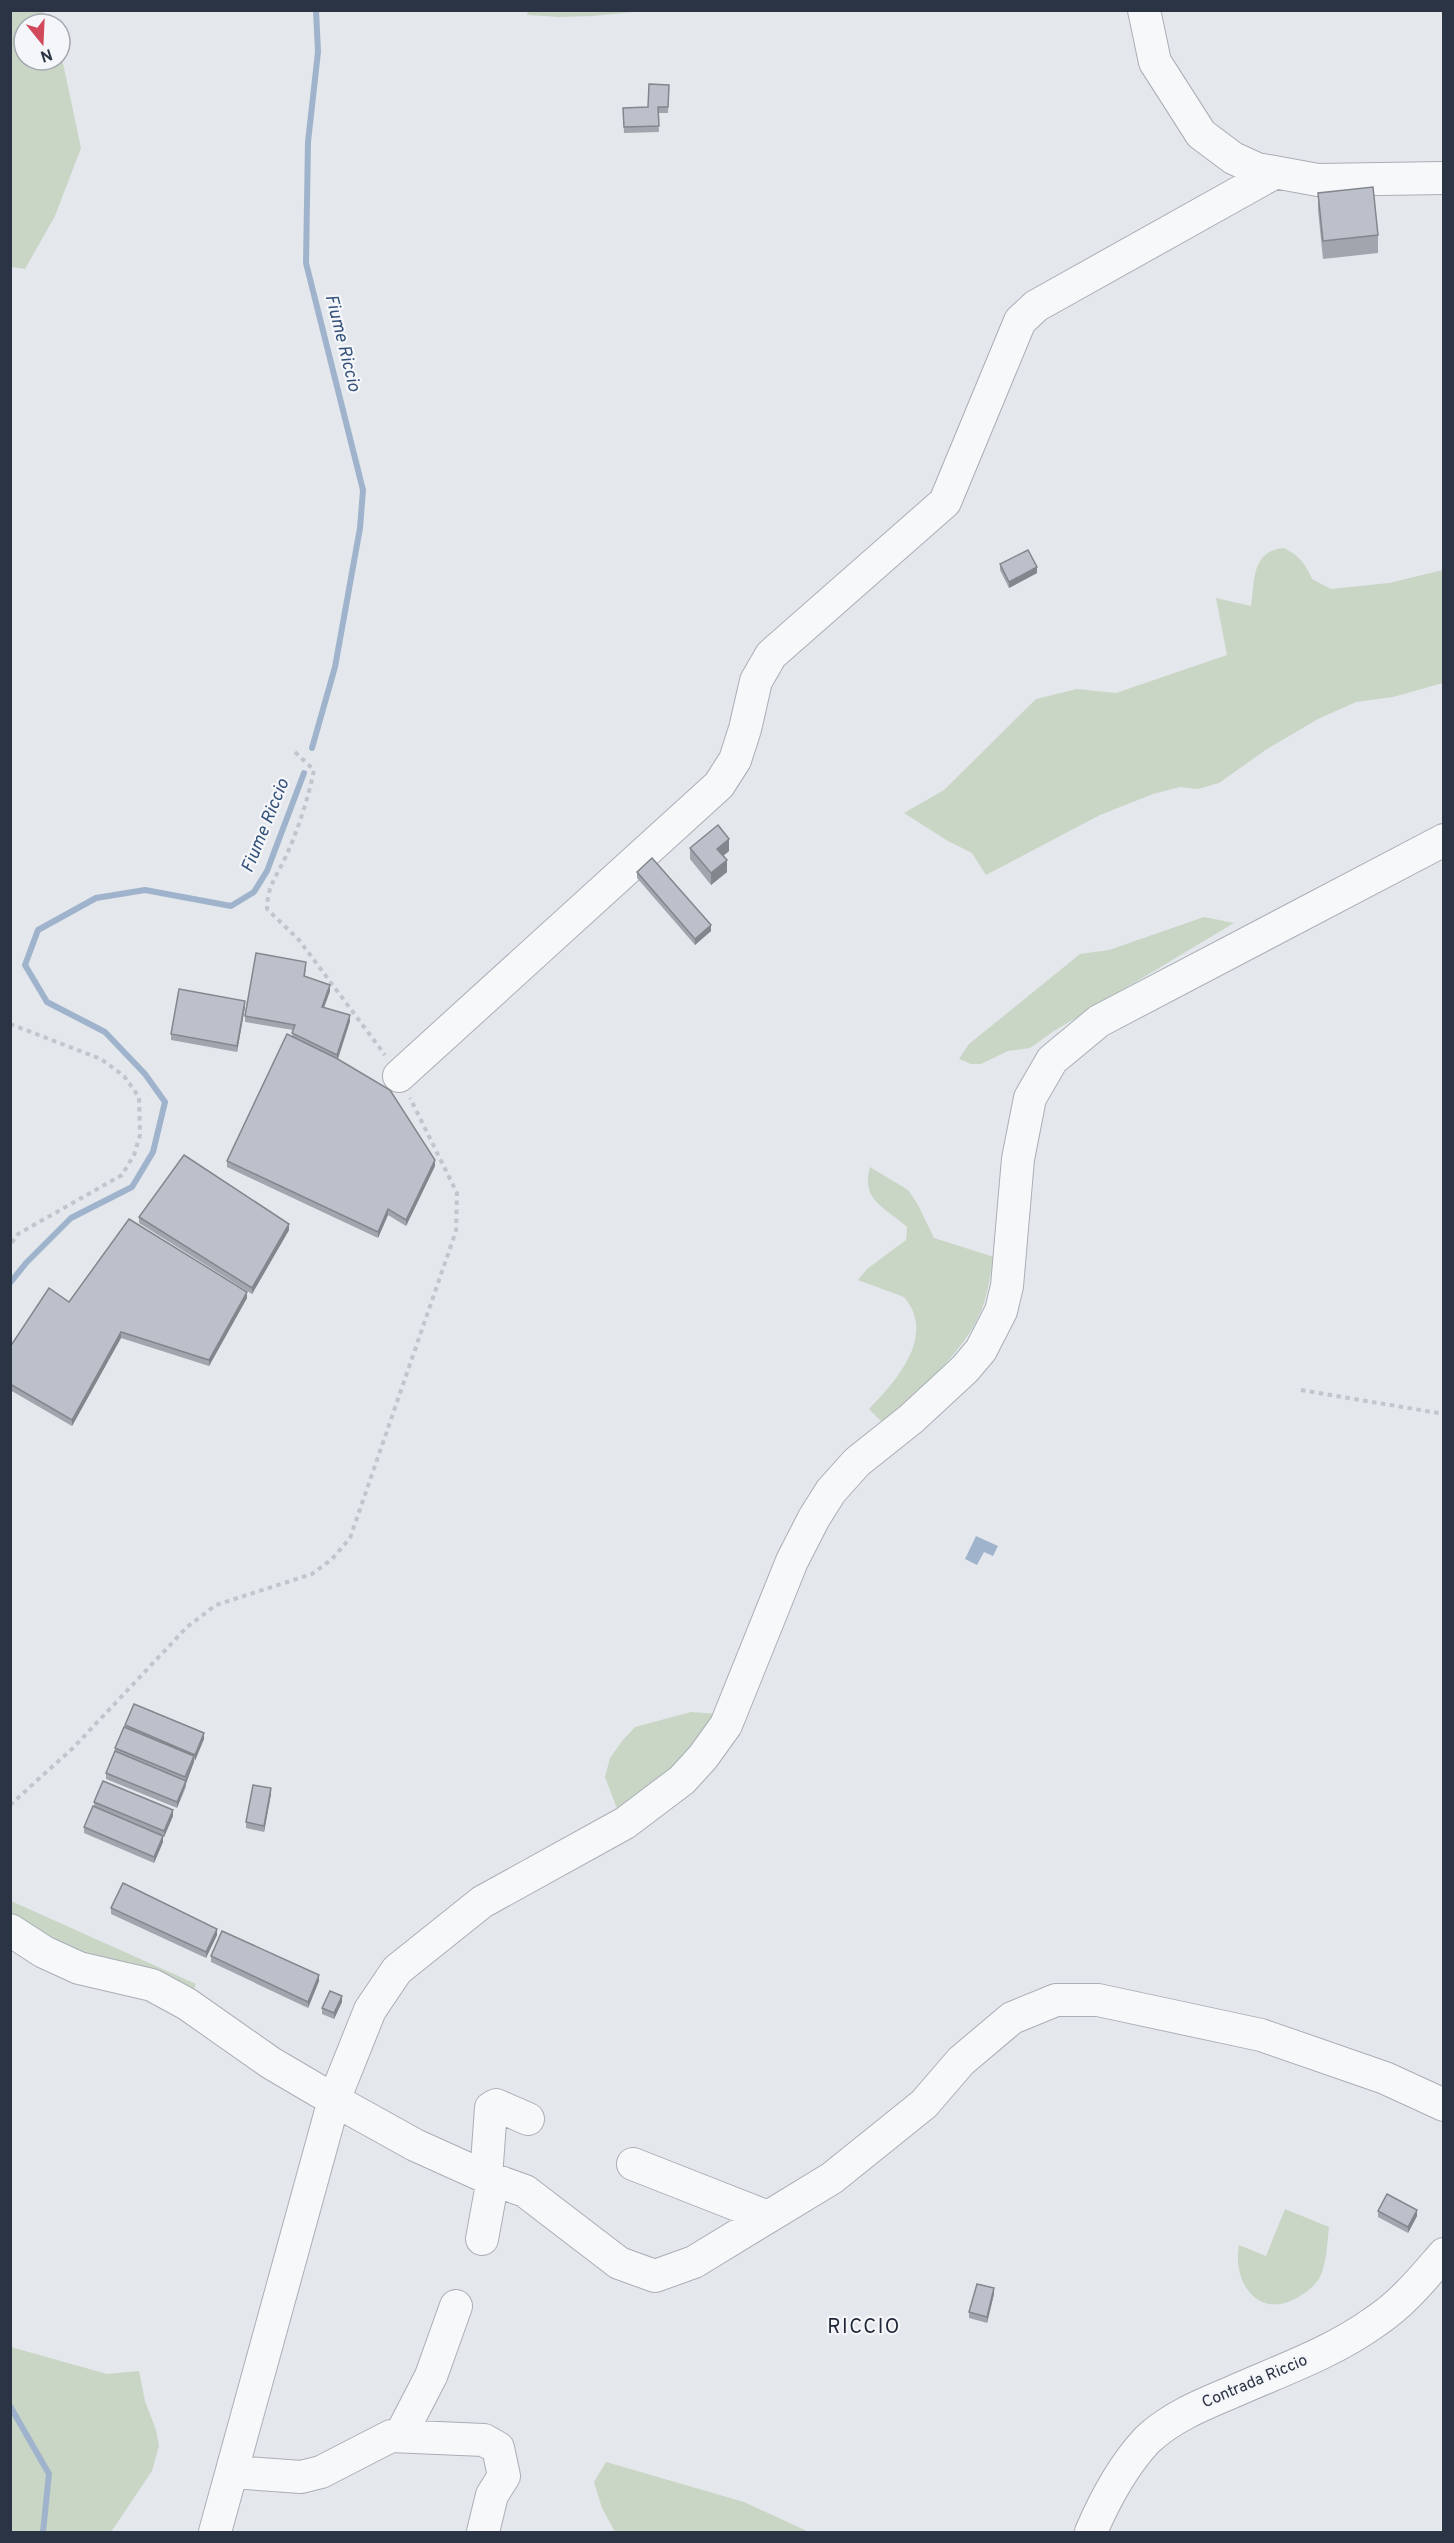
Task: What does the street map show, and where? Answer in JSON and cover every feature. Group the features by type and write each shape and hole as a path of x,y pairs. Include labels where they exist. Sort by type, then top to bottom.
{"street":[{"path":"1144,10 1155,62 1201,134 1233,158 1257,169 1318,180 1443,178"},
{"path":"399,1076 719,785 735,760 756,681 771,655 945,502 1020,321 1036,306 1274,173"},
{"path":"215,2532 334,2100 370,2010 396,1970 482,1902 625,1823 682,1780 726,1725 792,1561 831,1491 857,1462 911,1419 965,1369 981,1350 1001,1311 1007,1286 1018,1159 1024,1126 1030,1098 1052,1060 1099,1021 1443,840"},
{"path":"10,1930 45,1952 79,1968 152,1985 188,2004 271,2063 334,2100 416,2145 489,2178 525,2191 619,2263 655,2276 694,2262 832,2178 924,2104 961,2061 1012,2018 1056,2000 1098,2000 1261,2035 1385,2078 1443,2104"},
{"path":"482,2240 489,2178 491,2108 496,2105 528,2119"},
{"path":"633,2164 768,2217"},
{"name":"Contrada Riccio","path":"1091,2532 1123,2468 1149,2438 1187,2411 1316,2356 1376,2322 1407,2296 1443,2254"},
{"path":"400,2436 431,2376 456,2306"},
{"path":"232,2472 301,2477 311,2475 391,2436 484,2440 498,2448 504,2476 492,2495 483,2532"}],"path":[{"path":"10,1805 73,1748 187,1627 202,1615 216,1605 312,1574 332,1559 350,1538 456,1231 457,1193 399,1076 377,1041 299,940 267,909 267,894 286,855 314,770 295,752"},
{"path":"10,1024 101,1059 124,1076 139,1097 140,1135 134,1155 122,1175 18,1234 10,1245"},
{"path":"1301,1390 1443,1414"}],"green space":[{"path":"11,10 43,11 12,12 12,72 65,72 81,148 55,216 25,269 11,267"},
{"path":"528,10 644,11 559,17 527,15"},
{"path":"1284,548 1301,561 1312,579 1331,589 1389,583 1443,570 1443,683 1393,697 1356,702 1318,719 1267,749 1219,783 1198,789 1180,787 1153,794 1100,815 986,875 972,853 948,841 904,813 944,790 1036,699 1077,689 1116,693 1227,655 1216,598 1251,606 1254,577 1260,561 1273,550"},
{"path":"1204,917 1234,923 1054,1031 1030,1048 1008,1051 981,1064 971,1064 959,1059 969,1044 1080,954 1109,950"},
{"path":"870,1167 908,1190 934,1238 994,1257 984,1303 967,1337 927,1383 884,1424 869,1409 901,1372 915,1342 916,1327 913,1312 904,1297 858,1280 867,1269 906,1240 907,1227 877,1203 872,1196 868,1179"},
{"path":"691,1712 719,1714 680,1767 619,1814 605,1777 610,1758 622,1741 635,1727"},
{"path":"11,1901 196,1984 190,1999 11,1927"},
{"path":"1285,2209 1329,2227 1326,2252 1320,2277 1314,2286 1285,2303 1272,2304 1261,2301 1244,2285 1238,2259 1239,2245 1266,2256"},
{"path":"11,2347 107,2374 139,2371 145,2401 156,2430 159,2446 152,2471 111,2532 11,2532"},
{"path":"606,2462 744,2502 809,2532 615,2532 602,2508 594,2482"}],"water":[{"path":"976,1536 998,1546 993,1556 984,1552 977,1565 965,1559"}],"building":[{"path":"649,84 669,85 668,107 658,107 659,126 624,127 623,108 648,107"},
{"path":"1373,187 1378,235 1323,241 1318,193"},
{"path":"1028,550 1037,567 1009,582 1000,564"},
{"path":"718,825 729,839 717,849 727,860 711,873 690,848"},
{"path":"652,858 711,925 695,939 637,872"},
{"path":"256,953 306,962 304,976 330,985 322,1007 350,1015 337,1055 292,1033 295,1025 245,1016"},
{"path":"179,989 245,1001 237,1046 171,1034"},
{"path":"287,1034 336,1058 390,1090 435,1160 406,1220 388,1209 378,1232 227,1161"},
{"path":"184,1155 289,1224 252,1288 139,1217"},
{"path":"129,1219 247,1292 209,1360 121,1332 72,1420 10,1384 10,1347 49,1288 69,1302"},
{"path":"134,1704 204,1733 195,1755 125,1725"},
{"path":"124,1727 194,1756 185,1777 115,1748"},
{"path":"115,1751 186,1781 177,1802 106,1773"},
{"path":"103,1781 173,1810 164,1831 94,1802"},
{"path":"253,1785 271,1788 264,1826 246,1822"},
{"path":"93,1806 163,1836 154,1857 84,1827"},
{"path":"123,1883 217,1929 206,1952 111,1908"},
{"path":"222,1931 319,1975 308,2002 211,1956"},
{"path":"330,1991 342,1996 334,2013 322,2008"},
{"path":"1387,2194 1417,2210 1408,2227 1378,2211"},
{"path":"977,2284 994,2288 987,2317 969,2312"}],"waterway":[{"name":"Fiume Riccio","path":"312,748 335,667 360,528 363,490 306,263 308,142 318,52 316,10"},
{"name":"Fiume Riccio","path":"10,1283 26,1263 71,1218 132,1187 153,1152 165,1102 145,1074 105,1032 47,1002 25,965 38,930 96,898 145,890 231,906 254,892 267,871 304,773"},
{"name":"Fiume Riccio","path":"10,2406 49,2474 43,2532"}],"district":[{"name":"RICCIO","path":"864,2328"}]}
